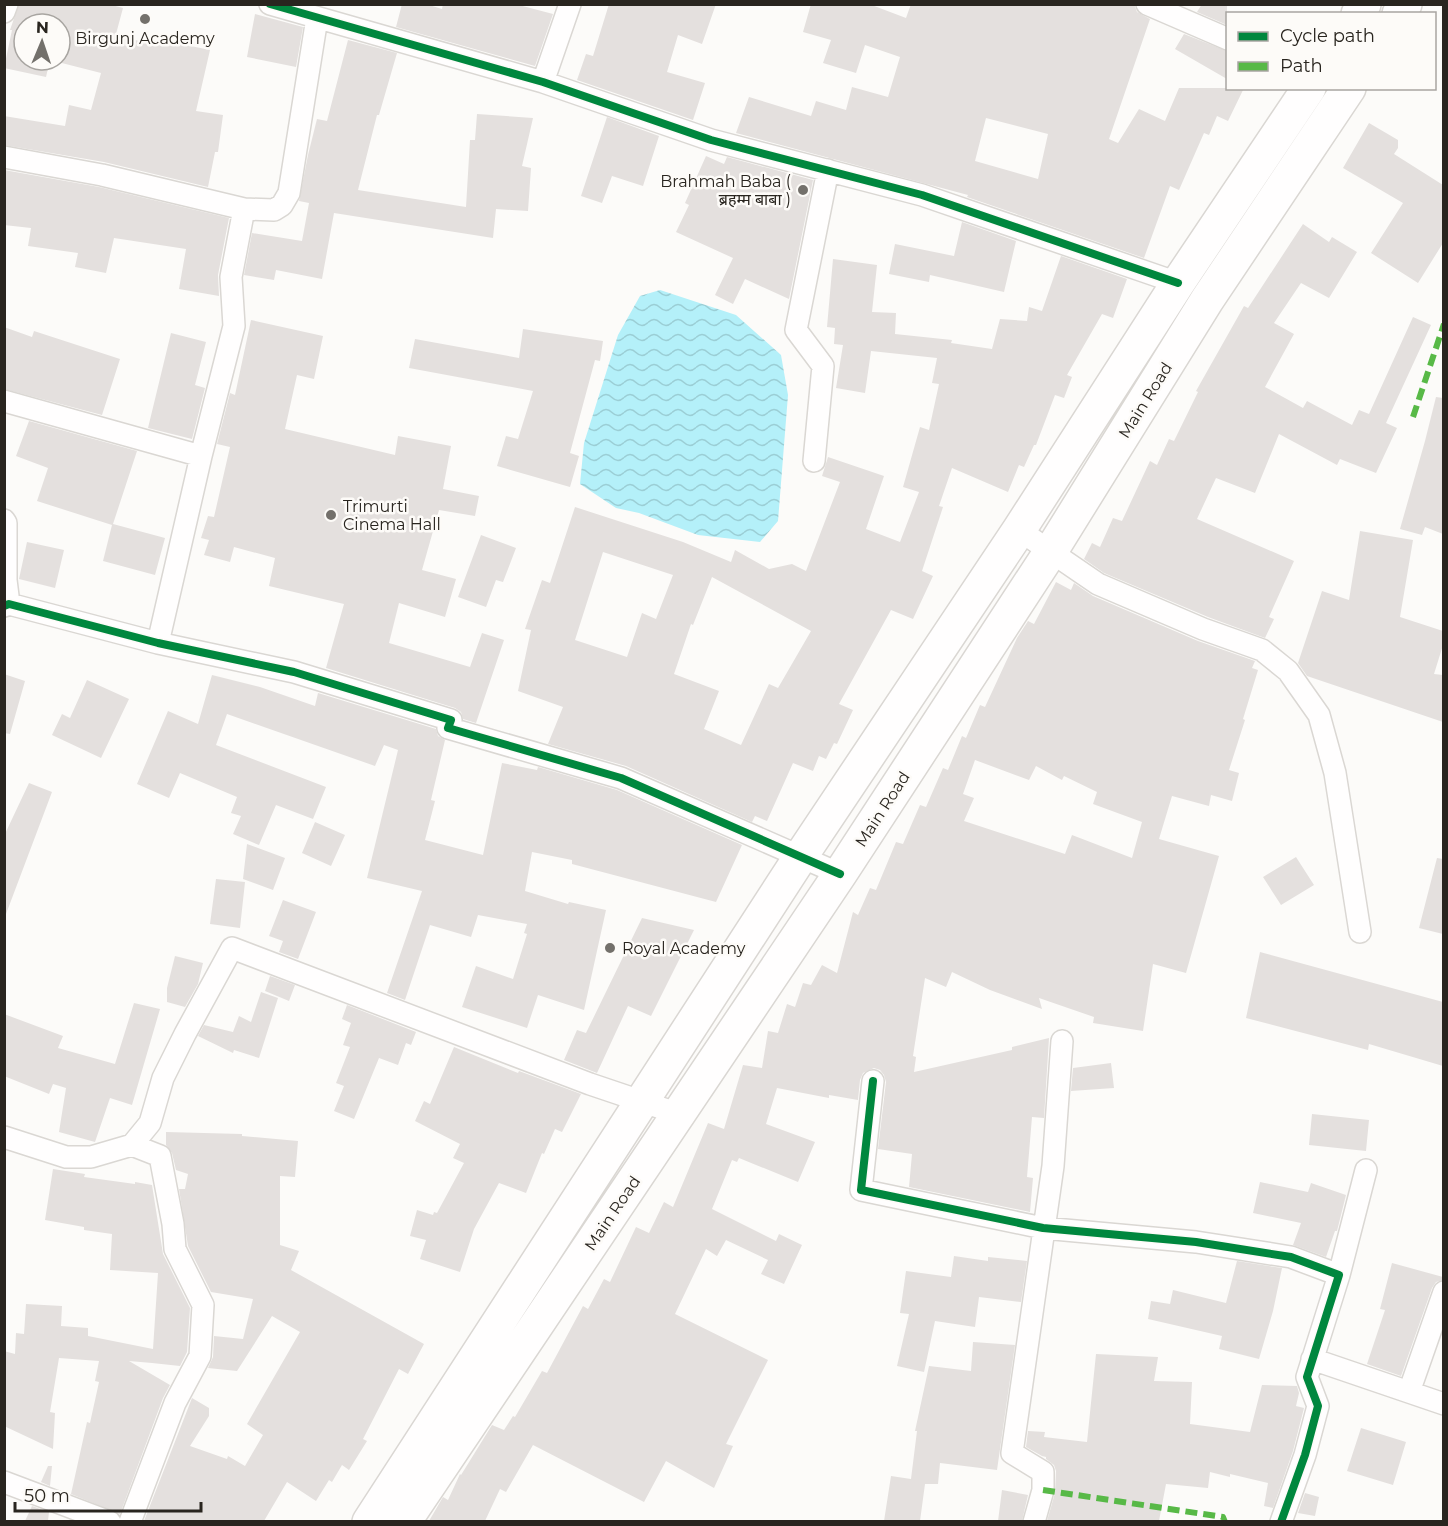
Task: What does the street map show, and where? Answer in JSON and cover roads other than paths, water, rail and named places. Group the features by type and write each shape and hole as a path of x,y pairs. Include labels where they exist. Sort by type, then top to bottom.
{"main road":[{"name":"Main Road","path":"369,1521 801,856 1019,530 1178,283 1309,90"},
{"name":"Main Road","path":"404,1521 840,874 1051,551 1207,300 1345,90"}],"street":[{"path":"4,12 7,4"},
{"path":"270,4 543,82 711,140 922,195 1178,283"},
{"path":"543,82 570,4"},
{"path":"1147,4 1226,39"},
{"path":"4,157 102,175 244,209 274,210 282,205 289,193 317,18"},
{"path":"814,461 823,366 796,330 828,170"},
{"path":"158,643 234,326 231,277 244,209"},
{"path":"4,401 201,456"},
{"path":"4,520 6,523 7,605 158,643 294,672 451,720 448,728 621,778 840,874"},
{"path":"1019,530 1098,584 1203,629 1262,650 1288,671 1319,715 1335,773 1360,932"},
{"path":"4,1137 66,1157 91,1157 132,1145 150,1123 163,1078 232,948 590,1084 679,1114"},
{"path":"1034,1521 1043,1490 1043,1472 1012,1453 1053,1166 1062,1041"},
{"path":"873,1081 861,1190 1043,1228 1196,1242 1291,1257 1339,1275"},
{"path":"130,1521 175,1403 200,1356 203,1305 175,1249 173,1224 160,1156 132,1145"},
{"path":"1281,1521 1305,1455 1318,1406 1307,1377 1339,1275 1365,1170"},
{"path":"1409,1392 1443,1292"},
{"path":"1312,1359 1443,1404"},
{"path":"4,1482 110,1521"}],"water":[{"path":"660,290 736,315 781,355 788,395 778,521 760,542 698,535 639,513 616,508 580,484 584,443 618,335 640,296"}],"place":[{"name":"Birgunj Academy","path":"145,19"},
{"name":"Brahmah Baba ( ब्रहम्म बाबा )","path":"803,190"},
{"name":"Trimurti Cinema Hall","path":"331,515"},
{"name":"Royal Academy","path":"610,948"}]}
